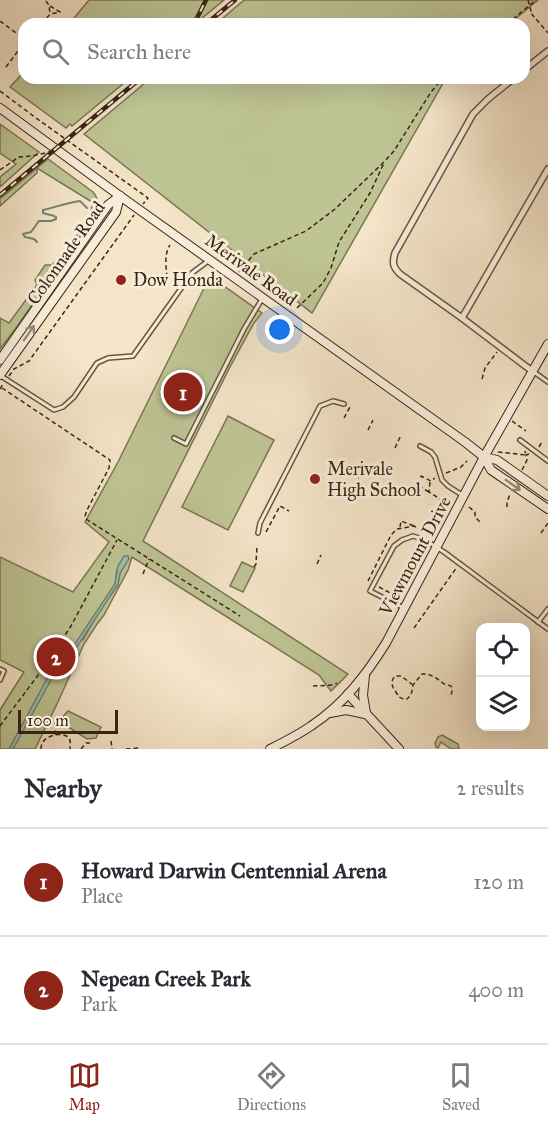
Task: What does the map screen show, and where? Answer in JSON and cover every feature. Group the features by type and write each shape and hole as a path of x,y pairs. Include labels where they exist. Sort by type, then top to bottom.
{"street":[{"path":"530,65 548,51"},
{"path":"507,84 473,114 392,261 394,269 400,274 532,371"},
{"name":"Merivale Road","path":"0,108 461,438 484,457 491,470 548,509"},
{"path":"462,318 548,169"},
{"name":"Colonnade Road","path":"0,360 108,205 120,196"},
{"name":"Colonnade Road","path":"0,375 116,212 120,196"},
{"name":"Viewmount Drive","path":"270,749 298,735 328,713 365,675 386,643 484,457 548,344"},
{"name":"Merivale Road","path":"484,457 497,460 548,496"},
{"path":"365,675 363,695 366,714"},
{"path":"348,694 399,749"},
{"path":"328,713 346,710 366,714"}],"lane":[{"path":"0,375 54,410 63,407 74,397 97,363 108,357 133,356 192,273 210,260"},
{"path":"174,438 186,444 247,324 263,298"},
{"path":"532,371 548,382"},
{"path":"258,533 260,523 320,406 333,401 344,404"},
{"path":"519,440 548,461"},
{"path":"420,446 435,457 442,480 463,496"},
{"path":"404,608 370,591 394,546 413,536 436,547 548,629"},
{"path":"538,622 548,609"},
{"path":"0,669 4,671 0,680"}],"path":[{"path":"45,0 60,12 50,14 47,18"},
{"path":"528,0 530,12 548,33"},
{"path":"514,18 536,0"},
{"path":"49,5 50,14"},
{"path":"0,21 18,34"},
{"path":"6,67 18,52"},
{"path":"235,278 254,254 306,231 335,209 394,151 438,84"},
{"path":"0,91 148,198"},
{"path":"0,170 19,157 56,149"},
{"path":"297,308 323,283 331,268 339,242 370,194 384,162"},
{"path":"14,369 29,361 131,218"},
{"path":"167,278 167,250 170,245"},
{"path":"482,379 485,368 501,347"},
{"path":"0,388 110,460 109,468 85,516 88,520 240,616"},
{"path":"344,418 350,407"},
{"path":"368,430 374,420"},
{"path":"511,421 526,431"},
{"path":"395,448 401,435"},
{"path":"498,452 526,455 536,452 542,442"},
{"path":"521,470 527,460 524,448 526,445"},
{"path":"446,473 461,467 467,461"},
{"path":"355,485 359,477 357,471"},
{"path":"430,481 421,476 417,486 445,501"},
{"path":"430,481 435,478"},
{"path":"429,492 430,481"},
{"path":"507,507 511,493"},
{"path":"266,532 280,506 289,511"},
{"path":"469,507 475,512 475,518 480,522"},
{"path":"400,529 401,521 414,526"},
{"path":"541,533 548,523"},
{"path":"0,726 42,670 71,626 117,539"},
{"path":"254,567 257,545"},
{"path":"316,564 321,555"},
{"path":"143,574 150,558"},
{"path":"414,628 457,567"},
{"path":"377,586 396,596"},
{"path":"412,685 401,676 395,676 392,688 399,697 405,700 411,696 412,685 420,676 427,674 451,686 451,696"},
{"path":"313,686 337,683"},
{"path":"55,736 55,721 59,716"},
{"path":"41,749 44,739 66,735 69,738 70,749"},
{"path":"111,741 112,749"},
{"path":"81,749 86,743"},
{"path":"86,743 87,749"},
{"path":"126,749 140,749"}],"green space":[{"path":"89,0 224,0 202,18 74,18"},
{"path":"244,0 538,0 516,18 223,18"},
{"path":"18,78 18,84 123,84 72,126 70,124 66,128 10,87"},
{"path":"144,84 443,84 312,313 84,134"},
{"path":"0,124 39,152 0,187 0,177 16,164 0,153"},
{"path":"48,159 93,192 97,198 97,206 94,215 0,349 0,318 9,323 37,285 35,280 45,265 52,265 83,226 91,210 92,202 37,168"},
{"path":"37,168 37,173 0,206 0,199"},
{"path":"210,276 262,313 230,367 143,541 348,674 331,691 319,675 132,557 128,570 104,615 84,644 35,749 0,749 0,710 24,672 0,660 0,557 73,592 109,542 85,522 118,462","holes":["128,559 120,573 118,585 83,640 80,638 115,584 117,569"]},
{"path":"228,416 274,440 228,530 182,507"},
{"path":"242,562 255,568 243,592 230,586"},
{"path":"68,711 101,727 96,738 87,739 59,721"},
{"path":"442,735 458,744 459,749 451,749 441,742 438,748 436,747 438,737"}],"shaded area":[{"path":"124,556 128,556 129,559 120,573 118,584 67,662 58,667 13,749 9,749 54,666 65,659 115,584 118,566"}],"waterway":[{"path":"37,242 23,234 31,232 39,221 56,219 54,216 43,213 43,210 80,201 87,208"}],"railway":[{"path":"197,18 206,0"},
{"path":"213,18 235,0"},
{"path":"0,195 134,84"}],"place":[{"name":"Dow Honda","path":"121,280"},
{"name":"Howard Darwin Centennial Arena","path":"183,392"},
{"name":"Merivale High School","path":"315,479"},
{"name":"Nepean Creek Park","path":"56,657"}]}
